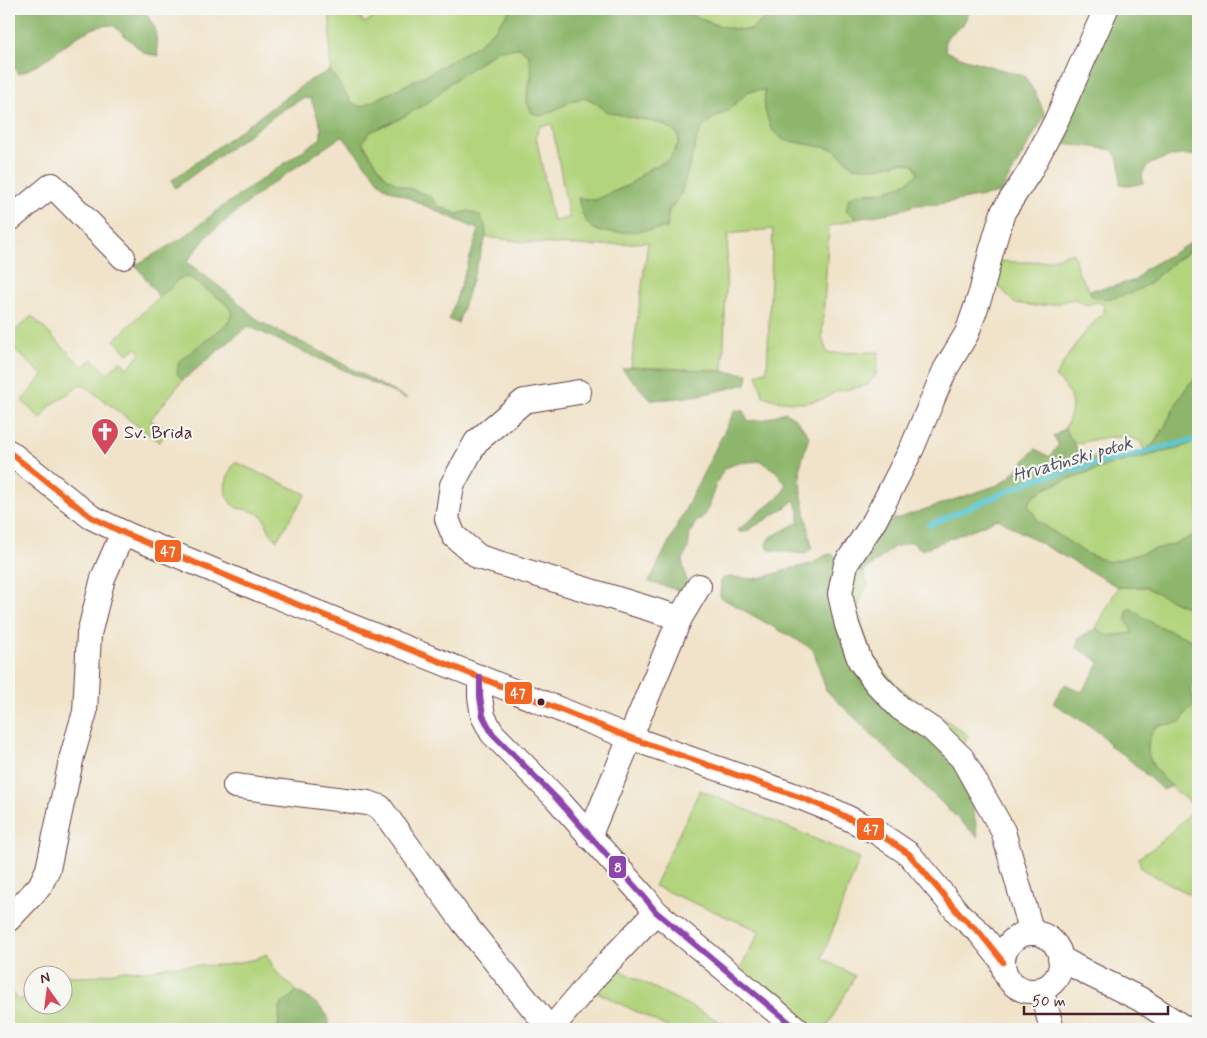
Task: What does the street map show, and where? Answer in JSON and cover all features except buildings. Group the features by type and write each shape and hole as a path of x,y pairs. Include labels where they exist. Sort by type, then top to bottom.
{"street":[{"path":"1023,935 1003,831 962,758 933,730 900,708 876,683 860,661 847,625 840,594 846,564 879,512 912,448 945,370 966,333 981,293 990,252 1003,212 1030,171 1056,122 1106,9"},
{"path":"9,220 52,184 123,257"},
{"path":"579,392 524,401 476,442 452,485 447,519 454,536 479,557 680,618"},
{"path":"9,452 91,516 126,534 254,588 631,738 834,811 878,833 909,854 960,915 980,933 1002,962 1008,979 1014,985 1032,991 1053,975 1089,974 1140,999 1186,1029"},
{"path":"9,918 40,886 48,869 72,756 85,712 90,634 103,578 117,546 126,534"},
{"path":"589,837 680,618 699,586"},
{"path":"480,677 480,697 483,716 492,733 556,799 656,912 797,1029"},
{"path":"235,786 368,803 380,807 464,923 550,1029 596,975 656,912"},
{"path":"980,933 1042,934 1056,946 1053,975 1052,1029"},
{"path":"1002,962 1008,945 1023,935"}],"green space":[{"path":"9,9 143,9 155,28 158,56 144,53 113,25 103,26 85,32 44,61 19,74 9,61"},
{"path":"328,9 356,9 364,23 390,9 511,9 495,29 478,45 426,75 361,107 352,103 330,71 330,19"},
{"path":"511,9 679,9 712,24 739,30 751,30 774,9 971,9 962,26 949,35 945,41 946,51 965,59 1024,76 1036,94 1045,115 1000,193 938,204 915,205 899,211 857,219 846,210 849,198 861,194 885,192 901,186 918,173 914,164 902,162 877,168 853,167 834,149 784,140 771,129 764,107 765,90 749,91 726,112 702,127 681,194 668,212 667,228 608,232 594,229 587,223 578,198 595,200 629,185 649,169 669,160 679,142 678,134 663,124 607,112 595,102 586,98 574,100 542,116 532,113 527,102 528,89 532,77 529,54 520,48 498,50 451,82 430,101 399,119 370,132 363,141 363,144 384,175 397,184 430,196 438,206 457,214 469,211 479,215 485,225 486,237 458,323 449,320 479,230 384,187 342,136 267,187 209,234 187,262 230,295 260,322 321,352 407,399 248,326 183,380 177,374 179,361 227,324 233,313 224,302 189,277 178,279 172,287 159,297 136,265 184,237 219,209 321,138 321,127 311,99 303,98 281,111 175,188 172,180 310,80 330,71 352,103 362,107 426,75 478,45 495,29"},
{"path":"679,9 774,9 752,30 742,30 714,24"},
{"path":"1113,9 1198,9 1198,157 1179,155 1157,161 1147,167 1142,175 1143,183 1130,186 1120,184 1120,164 1113,150 1050,143"},
{"path":"520,48 531,61 532,74 527,94 528,103 533,113 542,116 574,100 586,98 595,102 607,112 663,124 678,134 679,142 669,160 649,169 629,185 595,200 578,198 583,214 588,222 600,232 667,228 668,212 681,194 702,127 726,112 749,91 765,90 764,107 771,129 784,140 834,149 853,167 877,168 902,162 914,164 918,173 912,179 891,189 859,193 846,210 857,219 829,226 822,336 827,353 879,352 876,375 868,385 835,392 824,399 803,403 775,400 763,396 757,374 767,370 773,229 728,234 723,372 631,367 648,242 594,246 534,243 486,237 485,225 469,211 457,214 438,206 430,196 397,184 384,175 362,141 370,132 399,119 430,101 451,82 498,50","holes":["552,124 569,218 553,221 536,136 540,126"]},
{"path":"1198,239 1198,245 1141,288 1118,297 1102,299 1092,296 1090,290 1111,287 1136,280 1145,269"},
{"path":"1198,245 1198,376 1183,393 1158,438 1144,450 1140,441 1124,437 1091,440 1075,444 1068,438 1065,428 1072,408 1070,397 1066,388 1055,377 1074,346 1104,311 1104,305 1098,302 1086,305 1075,299 1055,304 1034,306 1014,303 1002,289 990,285 995,261 1046,261 1073,252 1079,274 1092,295 1148,285 1170,265"},
{"path":"189,276 224,302 233,313 227,324 208,340 177,374 183,380 150,420 168,430 159,442 82,384 50,406 41,419 22,401 43,375 9,345 14,333 32,316 83,367 93,359 108,374 120,361 128,368 141,353 136,348 128,354 114,340 172,287 178,279"},
{"path":"631,367 708,370 748,374 746,384 711,393 651,400 622,369"},
{"path":"1198,376 1198,440 1180,448 1108,465 1055,484 1034,495 1028,505 1039,522 1087,554 1110,562 1178,543 1198,533 1198,601 1194,606 1184,606 1145,587 1118,587 998,519 922,550 912,542 894,547 863,572 854,568 881,524 998,485 1010,477 1035,449 1050,457 1059,444 1053,437 1065,428 1081,455 1106,458 1148,449 1159,436 1183,393"},
{"path":"735,410 743,411 748,421 763,420 785,412 795,418 809,436 800,467 801,491 812,548 805,554 769,550 766,544 769,538 799,522 799,510 794,500 747,531 740,533 738,530 783,493 786,485 777,472 761,461 737,463 724,469 716,484 706,514 696,522 690,533 688,549 682,560 689,593 649,582"},
{"path":"1198,440 1198,533 1178,543 1110,562 1087,554 1039,522 1028,505 1034,495 1055,484 1108,465 1180,448"},
{"path":"235,462 306,494 277,540 271,534 263,517 249,510 237,508 227,498 227,480"},
{"path":"832,554 839,560 835,614 943,747 969,783 978,838 826,690 813,649 720,597 721,579 729,577 753,579 768,576 812,564 826,555"},
{"path":"854,568 863,572 868,585 859,603 859,613 871,651 892,680 920,703 968,735 962,747 874,672 850,597"},
{"path":"1118,587 1145,587 1184,606 1194,606 1198,601 1198,643 1154,624 1135,611 1133,633 1108,636 1096,628"},
{"path":"1130,608 1154,624 1198,643 1198,683 1191,689 1196,704 1185,714 1182,721 1156,726 1151,735 1148,751 1150,759 1159,773 1172,786 1163,790 1123,754 1112,748 1103,736 1053,703 1065,684 1082,692 1100,662 1076,647 1079,638 1096,628 1108,636 1133,633 1126,620 1127,611"},
{"path":"1196,704 1198,706 1198,899 1142,869 1138,858 1155,847 1196,808 1172,788 1157,771 1151,762 1147,744 1156,726 1173,725"},
{"path":"700,790 860,858 822,958 855,976 826,1029 818,1029 738,972 760,931 654,886"},
{"path":"266,954 277,973 297,991 280,1006 278,1029 9,1029 9,989 18,1001 22,998 22,1016 72,1016 72,976 89,977 124,970 148,971 168,966 226,965 256,959"},
{"path":"613,964 627,974 735,1029 671,1029 593,990"},
{"path":"297,991 324,1011 329,1022 329,1029 278,1029 280,1006"}],"waterway":[{"name":"Hrvatinski potok","path":"929,525 1036,479 1198,439"}],"transit line":[{"name":"47","path":"9,452 91,517 126,534 631,738 802,798 834,811 878,833 909,854 960,915 980,933 1003,962"},
{"name":"8","path":"480,677 480,697 483,716 492,733 557,799 656,912 797,1029"}],"place":[{"name":"Sv. Brida","path":"105,456"}]}
